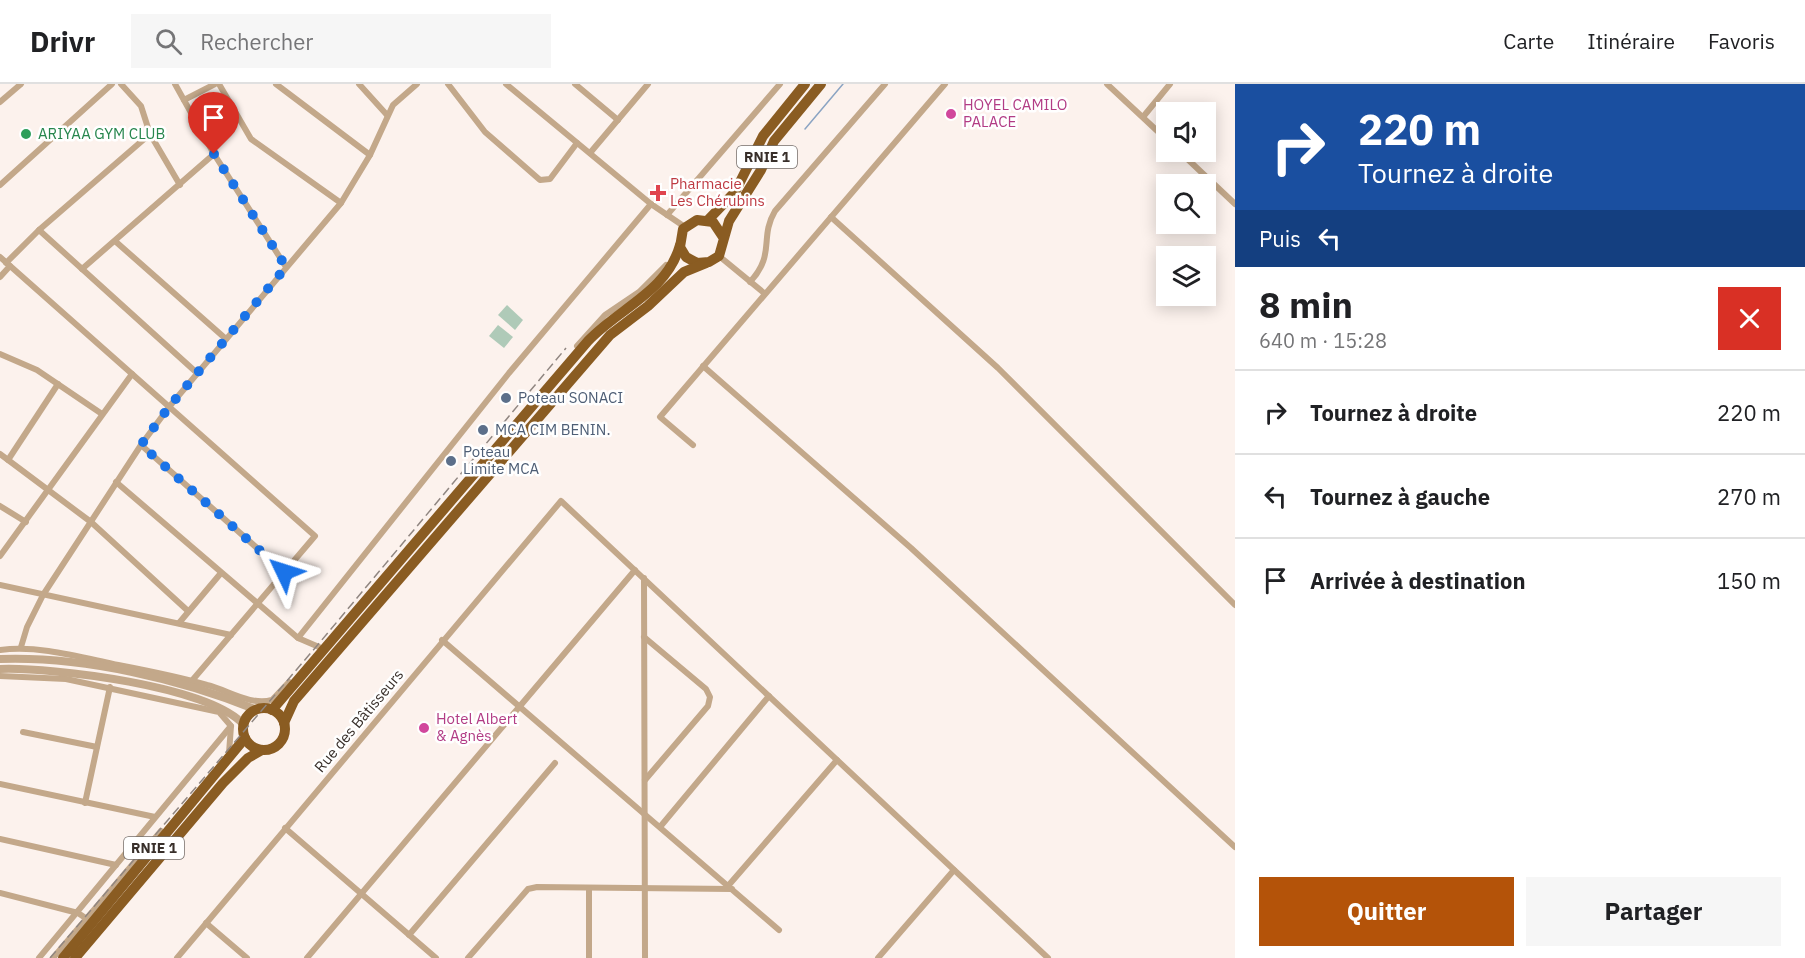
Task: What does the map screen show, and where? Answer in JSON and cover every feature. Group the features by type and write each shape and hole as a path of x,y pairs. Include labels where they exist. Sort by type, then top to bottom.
{"highway":[{"name":"RNIE 1","path":"685,227 695,220 708,220 735,192 764,136 805,84"},
{"name":"RNIE 1","path":"75,958 223,783 248,758 278,744 294,701 610,335 648,306 684,272 719,256 723,247 723,237 774,141 821,84"},
{"path":"708,220 719,228 723,237"},
{"path":"272,710 588,341 605,323 656,286 668,273 679,250 685,227"},
{"path":"679,250 687,259 706,263"},
{"path":"262,750 250,745 245,738 244,725 247,717 257,710 272,710 284,723"},
{"name":"RNIE 1","path":"63,958 89,921 245,738"}],"street":[{"path":"0,102 21,84"},
{"path":"0,185 112,84"},
{"path":"121,84 141,106 150,134 180,185"},
{"path":"175,84 214,154 286,267"},
{"path":"184,100 217,84 251,140 341,203"},
{"path":"276,84 370,155"},
{"path":"359,84 387,116"},
{"path":"21,647 27,627 44,595 141,445 169,407 341,203 370,155 387,116 399,99 417,84"},
{"path":"448,84 485,132 540,180 550,179 578,143"},
{"path":"506,84 651,204 685,227"},
{"path":"575,84 618,120"},
{"path":"590,153 647,84"},
{"path":"667,215 780,84"},
{"path":"750,282 765,263 767,233 774,211 885,84"},
{"path":"693,445 660,417 945,84"},
{"path":"1107,84 1156,129"},
{"path":"1143,117 1170,84"},
{"path":"0,277 39,230 150,134"},
{"path":"82,269 214,154"},
{"path":"1191,162 1235,204"},
{"path":"298,638 509,373 651,204"},
{"path":"831,217 998,368 1235,605"},
{"path":"39,230 198,373"},
{"path":"115,241 226,339"},
{"path":"0,659 26,658 80,663 226,689 251,700 274,699 591,329 612,309 639,292 679,250"},
{"path":"719,256 764,293"},
{"path":"0,257 315,536 190,684"},
{"path":"0,354 37,370 102,414"},
{"path":"703,366 911,548 1232,844 1235,836"},
{"path":"0,556 132,374"},
{"path":"8,459 58,384"},
{"path":"141,445 284,572"},
{"path":"0,454 91,522 188,611"},
{"path":"116,482 298,638 319,647"},
{"name":"Rue des Bâtisseurs","path":"177,958 561,501 635,570"},
{"path":"0,506 26,522"},
{"path":"307,958 635,570 1048,958"},
{"path":"178,623 221,573"},
{"path":"644,578 645,958"},
{"path":"0,585 231,635"},
{"path":"644,637 706,689 710,697 708,706 645,780"},
{"path":"442,640 779,930"},
{"path":"0,650 21,647 190,684 257,710"},
{"path":"0,669 45,670 152,687 227,710 244,725"},
{"path":"0,676 66,679 110,687 211,709 219,712 231,726 231,746 225,758 89,921 53,958"},
{"path":"85,803 110,687"},
{"path":"660,827 769,696"},
{"path":"39,958 231,726"},
{"path":"23,732 97,747"},
{"path":"468,958 528,889 537,887 646,889 730,887 837,760"},
{"path":"409,935 555,763"},
{"path":"0,784 155,817"},
{"path":"285,828 436,958"},
{"path":"0,839 116,866"},
{"path":"878,958 954,870"},
{"path":"589,889 589,958"},
{"path":"0,893 78,912 89,921"},
{"path":"206,923 247,958"}],"green space":[{"path":"507,305 523,320 515,330 498,315"},
{"path":"498,325 513,337 504,348 489,336"}],"waterway":[{"path":"805,129 843,84"}],"railway":[{"path":"50,958 321,641 566,348"}],"place":[{"name":"HOYEL CAMILO PALACE","path":"951,114"},
{"name":"ARIYAA GYM CLUB","path":"26,134"},
{"name":"Pharmacie Les Chérubins","path":"658,193"},
{"name":"Poteau SONACI","path":"506,398"},
{"name":"MCA CIM BENIN.","path":"483,430"},
{"name":"Poteau Limite MCA","path":"451,461"},
{"name":"Hotel Albert & Agnès","path":"424,728"}],"route":[{"path":"214,154 286,267 169,407 141,445 284,572"}]}
